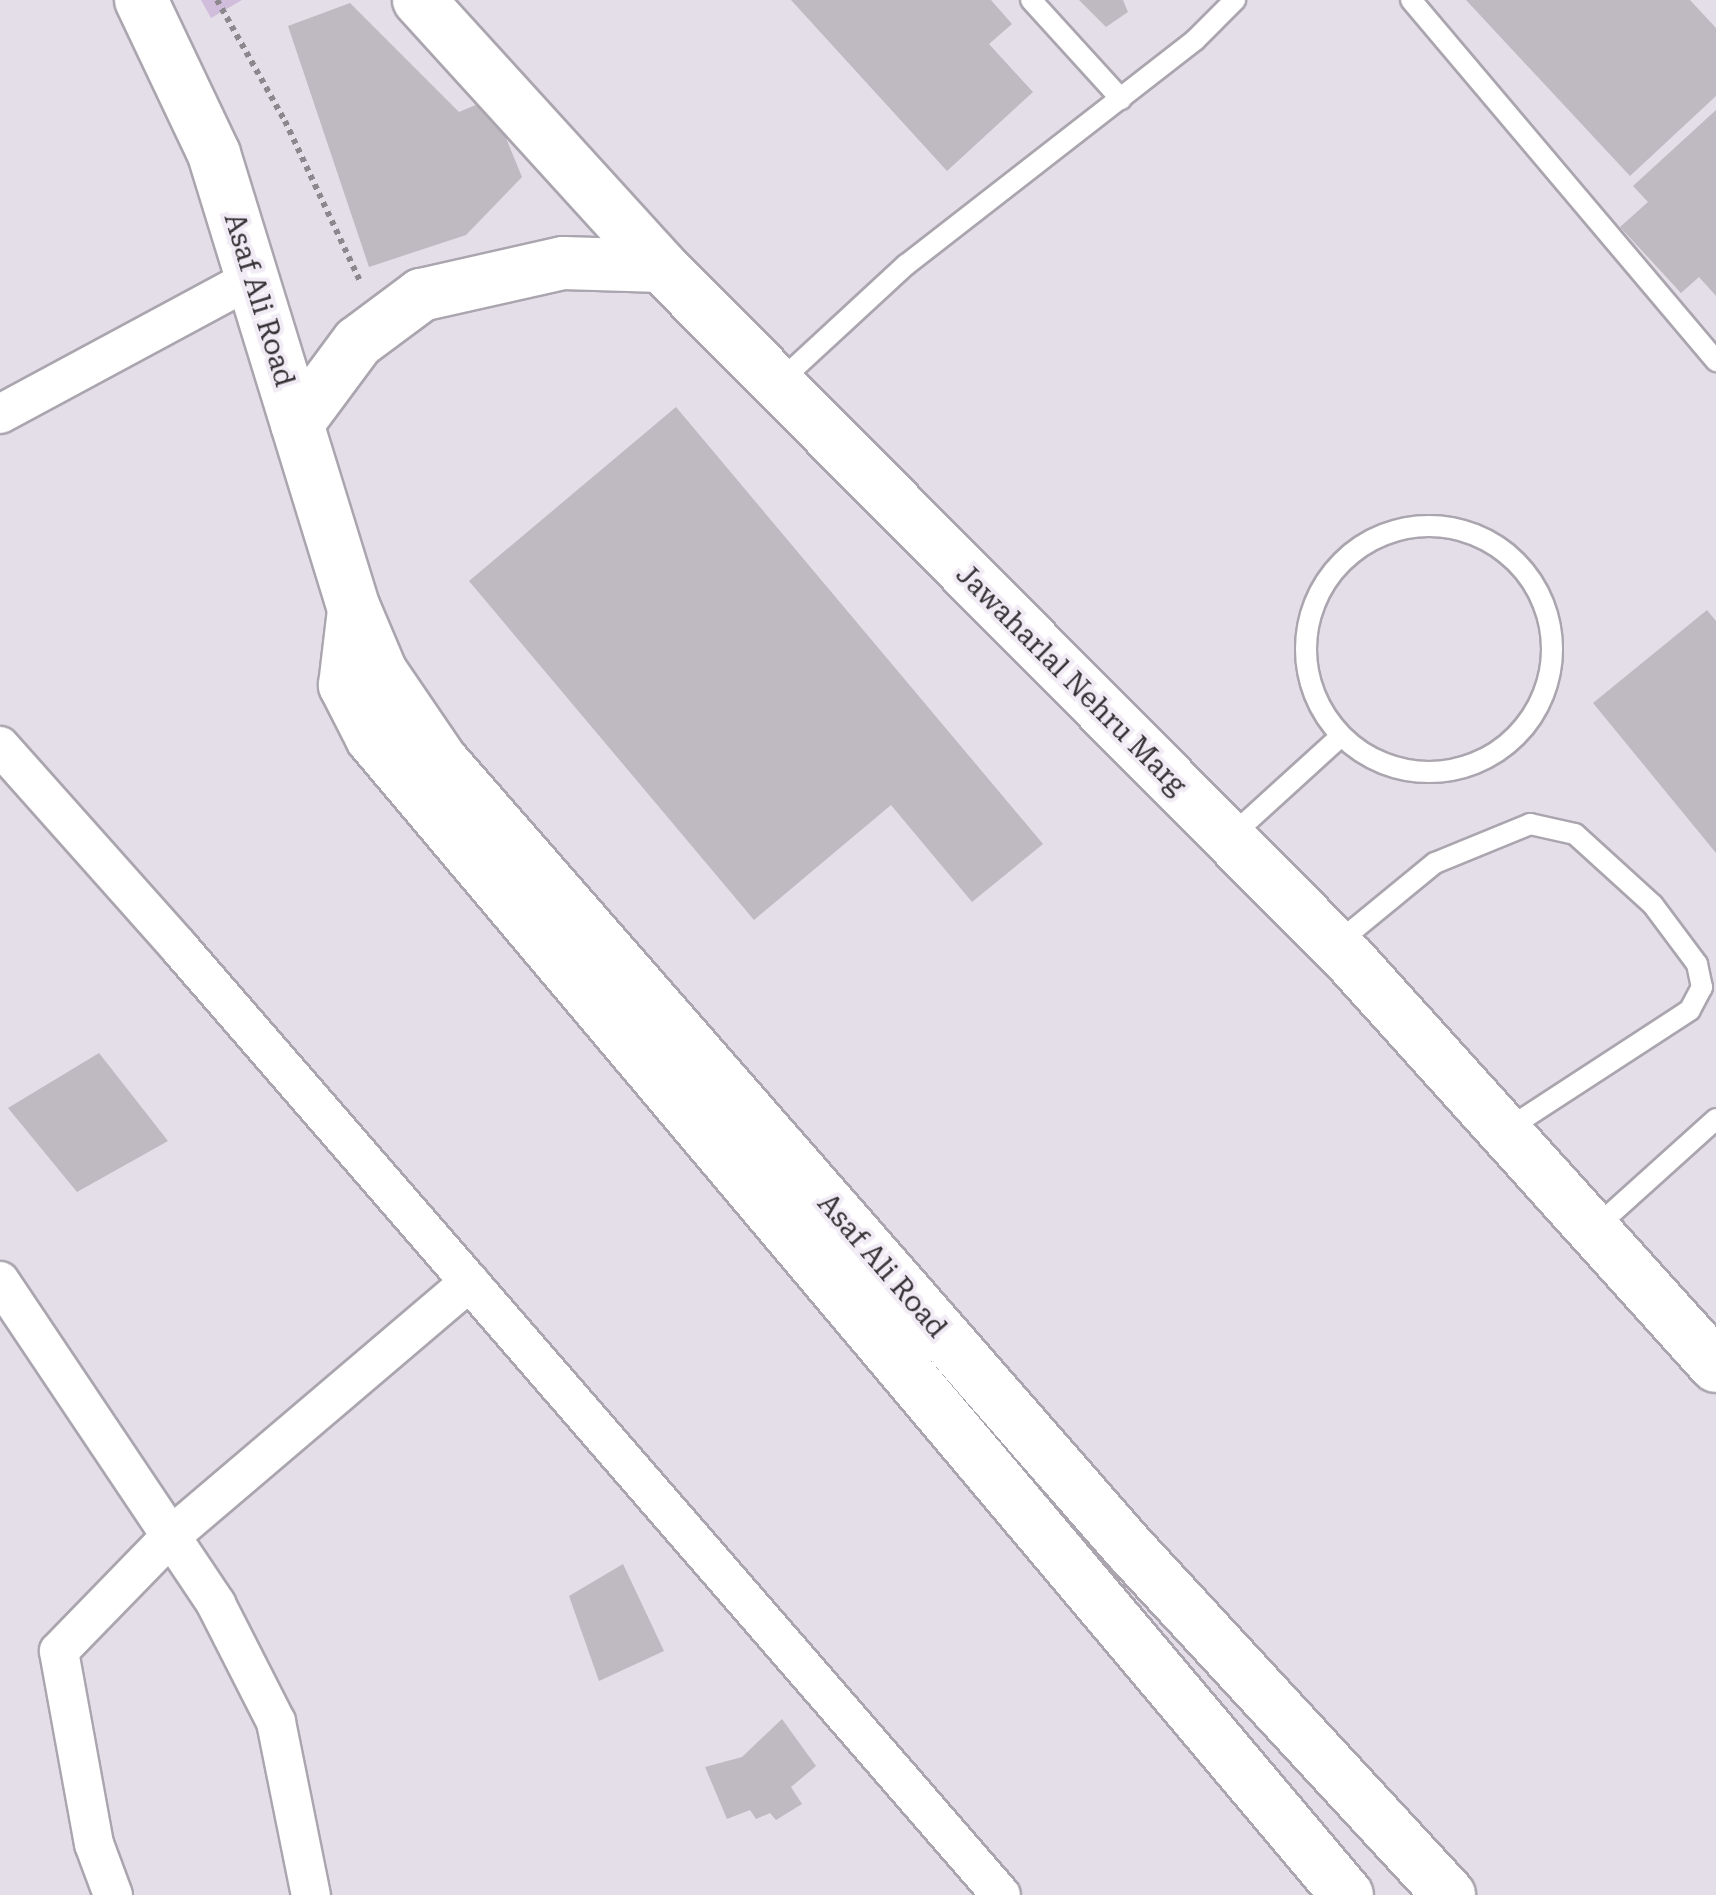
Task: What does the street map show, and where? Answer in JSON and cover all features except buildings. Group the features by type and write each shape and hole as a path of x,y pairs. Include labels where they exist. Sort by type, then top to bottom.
{"main road":[{"name":"Asaf Ali Road","path":"141,0 214,154 354,608 381,672 441,760 1128,1548 1450,1895"},
{"name":"Jawaharlal Nehru Marg","path":"419,0 661,266 1334,945 1716,1366"},
{"path":"298,424 358,342 421,295 563,263 661,266"},
{"name":"Asaf Ali Road","path":"354,608 344,685 372,738 1347,1895"}],"street":[{"path":"0,414 252,278"},
{"path":"0,746 1002,1895"},
{"path":"0,1281 216,1604 276,1722 311,1895"},
{"path":"114,1895 94,1844 58,1651 170,1536 470,1282"}],"lane":[{"path":"1031,0 1121,99"},
{"path":"778,384 906,264 1121,99 1235,0"},
{"path":"1411,0 1716,361"},
{"path":"1436,525 1477,535 1511,556 1536,587 1550,624 1553,663 1542,702 1519,735 1488,758 1450,772 1411,772 1373,760 1341,736 1317,701 1306,660 1308,618 1326,579 1356,548 1394,530 1436,525"},
{"path":"1229,839 1341,736"},
{"path":"1334,945 1435,863 1530,824 1575,834 1653,905 1697,964 1702,987 1690,1010 1504,1131"},
{"path":"1593,1230 1716,1119"}],"path":[{"path":"217,0 284,121 381,324"}],"shaded area":[{"path":"201,0 242,0 211,18"}]}
